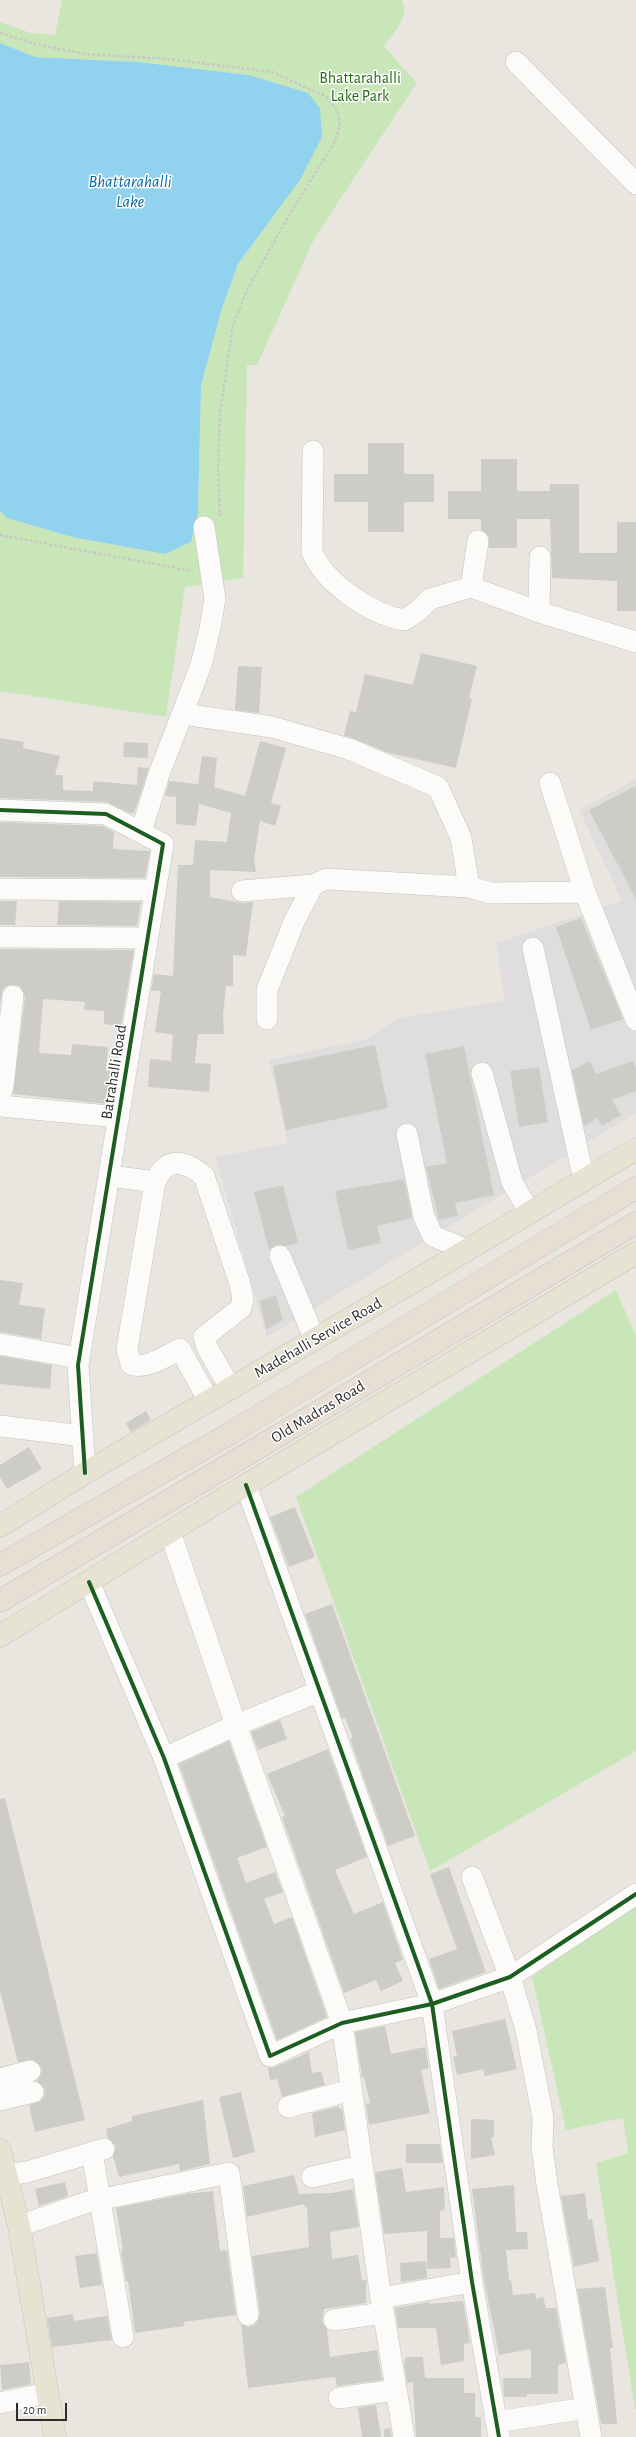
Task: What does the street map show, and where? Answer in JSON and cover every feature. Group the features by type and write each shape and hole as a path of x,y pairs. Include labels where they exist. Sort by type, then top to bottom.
{"highway":[{"name":"Old Madras Road","path":"0,1565 229,1434 636,1188"},
{"name":"Old Madras Road","path":"0,1600 636,1223"}],"main road":[{"name":"Madehalli Service Road","path":"0,1526 85,1473 315,1340 636,1149"},
{"path":"0,1636 246,1485 636,1253"},
{"path":"0,2150 5,2188 18,2226 55,2437"}],"street":[{"path":"516,62 636,184"},
{"path":"314,451 312,552 318,566 345,592 390,618 404,620 418,611 430,598 471,587 539,612 636,642"},
{"path":"141,832 159,774 201,665 215,599 212,524"},
{"path":"471,587 478,541"},
{"path":"539,612 540,557"},
{"path":"183,714 272,727 349,749 438,788 461,838 469,887"},
{"path":"550,784 585,892 636,1020"},
{"name":"Batrahalli Road","path":"0,810 106,814 163,844 110,1176 79,1358 85,1473"},
{"path":"242,891 314,885 326,879 469,887 492,893 585,892"},
{"path":"267,1019 267,990 294,922 314,885"},
{"path":"0,889 156,890"},
{"path":"0,937 148,938"},
{"path":"533,948 584,1180"},
{"path":"0,1097 3,1086 13,996"},
{"path":"482,1073 512,1182 530,1213"},
{"path":"0,1106 119,1117"},
{"path":"407,1134 424,1217 433,1236 467,1250"},
{"path":"177,1163 191,1166 204,1176 240,1284 243,1298 241,1308 204,1337 146,1365 137,1367 131,1364 127,1358 126,1349 155,1182 164,1168 177,1163"},
{"path":"110,1176 155,1182"},
{"path":"280,1256 315,1340"},
{"path":"204,1337 207,1347 230,1388"},
{"path":"0,1344 79,1358"},
{"path":"180,1349 209,1401"},
{"path":"0,1426 83,1436"},
{"path":"246,1485 432,2004 472,2282 497,2429 586,2408"},
{"path":"170,1532 236,1725 342,2023 382,2306 404,2437"},
{"path":"89,1582 164,1758 270,2056 342,2023 432,2004 510,1978 636,1894"},
{"path":"164,1758 236,1725 320,1691"},
{"path":"472,1877 510,1978 526,2030 543,2118 542,2146 547,2184 591,2437"},
{"path":"0,2079 30,2071"},
{"path":"288,2107 351,2090"},
{"path":"0,2100 33,2092"},
{"path":"5,2188 27,2172 99,2150 101,2199 123,2337"},
{"path":"312,2177 362,2166"},
{"path":"18,2226 101,2199 230,2173 248,2315"},
{"path":"334,2320 472,2282"},
{"path":"339,2398 396,2390"},
{"path":"0,2403 47,2393"}],"path":[{"path":"0,33 35,44 85,54 168,59 272,72 327,97 338,112 340,126 335,141 291,212 248,288 232,325 220,413 218,469 212,524"},
{"path":"0,535 194,572"}],"shaded area":[{"path":"636,779 636,1113 267,1337 215,1157 288,1143 269,1060 367,1039 398,1018 505,1001 496,943 622,901 579,810"}],"green space":[{"name":"Bhattarahalli Lake Park","path":"62,0 402,0 404,13 402,19 384,46 417,83 315,237 257,365 247,365 243,578 185,587 166,717 0,691 0,511 7,518 72,537 165,554 191,542 198,513 201,386 222,308 238,264 300,180 249,75 138,62 35,57 0,43 0,22 31,33 55,35"},
{"path":"616,1290 636,1336 636,1751 430,1871 296,1497"},
{"path":"636,1903 635,2409 596,2163 628,2153 623,2118 566,2130 532,1977"}],"water":[{"name":"Bhattarahalli Lake","path":"0,43 35,57 138,62 249,75 308,93 320,108 322,137 300,180 238,264 222,308 201,386 198,513 191,542 165,554 72,537 7,518 0,511"}],"building":[{"path":"368,443 404,443 404,474 434,474 434,502 404,502 404,532 368,532 368,502 334,502 334,474 368,474"},
{"path":"481,459 517,459 517,491 550,491 550,484 579,484 579,553 617,553 617,522 636,522 636,611 617,611 617,581 552,578 550,519 517,519 517,548 489,548 489,537 481,530 481,519 448,519 448,491 481,491"},
{"path":"421,653 477,666 469,698 472,699 456,768 389,753 344,735 350,711 356,712 365,674 413,685"},
{"path":"238,666 262,667 259,713 235,710"},
{"path":"0,738 24,742 23,748 60,756 55,775 63,775 63,790 93,791 93,781 137,785 138,767 149,768 134,813 130,813 106,802 0,798"},
{"path":"260,741 286,748 271,803 281,806 275,826 260,821 254,859 256,872 210,870 210,897 243,903 253,902 246,956 233,955 233,986 226,986 223,1015 224,1034 198,1034 195,1063 211,1064 209,1092 148,1087 150,1059 171,1061 173,1035 155,1032 161,991 151,990 154,974 173,976 178,865 193,865 195,840 227,842 231,813 199,804 196,826 176,824 176,797 165,796 169,781 198,784 202,756 217,758 214,787 245,796"},
{"path":"124,742 148,743 148,758 123,757"},
{"path":"636,786 636,899 589,810"},
{"path":"0,822 103,826 114,832 113,849 150,851 145,878 0,877"},
{"path":"0,901 17,901 15,925 0,925"},
{"path":"59,901 141,902 137,926 57,925"},
{"path":"581,918 623,1019 591,1030 556,927"},
{"path":"0,949 134,950 121,1026 104,1024 104,1011 84,1010 85,1002 43,999 39,1053 71,1055 72,1044 108,1047 106,1071 114,1071 108,1104 13,1094 25,997 20,986 9,985 3,989 0,1004"},
{"path":"375,1045 388,1108 286,1130 273,1066"},
{"path":"464,1046 494,1195 455,1203 458,1216 439,1220 426,1167 447,1163 425,1054"},
{"path":"590,1061 596,1074 633,1061 636,1068 636,1091 612,1100 621,1115 602,1126 597,1118 584,1126 572,1070"},
{"path":"539,1067 548,1122 519,1127 510,1071"},
{"path":"404,1179 412,1218 377,1226 381,1243 348,1250 335,1191"},
{"path":"283,1185 298,1243 286,1246 276,1245 269,1250 254,1192"},
{"path":"0,1280 23,1283 19,1305 45,1308 41,1339 0,1332"},
{"path":"276,1295 283,1320 266,1330 260,1301"},
{"path":"0,1356 52,1365 50,1389 0,1384"},
{"path":"146,1411 151,1420 131,1432 126,1423"},
{"path":"29,1447 42,1469 7,1489 0,1477 0,1465"},
{"path":"295,1507 315,1557 289,1567 270,1517"},
{"path":"332,1604 415,1836 388,1846 350,1739 353,1738 345,1718 342,1719 305,1614"},
{"path":"280,1720 287,1739 258,1750 251,1732"},
{"path":"229,1741 267,1847 237,1858 246,1883 275,1872 283,1892 264,1899 274,1924 292,1917 327,2017 277,2040 179,1764"},
{"path":"328,1749 367,1857 335,1870 354,1914 383,1902 403,1960 395,1963 403,1981 381,1991 376,1980 344,1993 282,1817 285,1816 267,1774"},
{"path":"5,1798 85,2120 35,2132 29,2105 41,2101 44,2096 45,2089 37,2081 41,2074 42,2068 33,2060 18,2062 0,1991 0,1799"},
{"path":"449,1867 486,1972 439,1989 429,1959 457,1949 430,1874"},
{"path":"505,2019 517,2069 485,2076 483,2069 457,2075 453,2057 457,2056 452,2031"},
{"path":"385,2026 391,2054 425,2047 429,2068 421,2070 430,2113 369,2125 366,2104 370,2103 364,2077 362,2077 355,2032"},
{"path":"309,2052 312,2073 321,2071 325,2085 282,2097 277,2079 270,2080 268,2068 275,2067"},
{"path":"241,2092 255,2152 233,2158 219,2097"},
{"path":"203,2100 210,2164 180,2171 179,2164 119,2177 113,2156 116,2146 108,2138 106,2129 132,2121 132,2116"},
{"path":"339,2106 339,2109 342,2108 345,2130 315,2137 312,2113"},
{"path":"471,2119 494,2120 494,2137 491,2137 495,2155 471,2159"},
{"path":"406,2144 440,2144 443,2163 406,2163"},
{"path":"402,2168 406,2192 444,2187 445,2210 440,2211 440,2238 454,2238 456,2257 450,2258 451,2268 427,2269 427,2231 384,2234 375,2172"},
{"path":"294,2175 299,2194 332,2193 353,2189 359,2227 330,2232 332,2259 358,2255 362,2280 366,2280 366,2303 324,2309 322,2322 327,2329 330,2357 377,2350 382,2380 337,2386 335,2377 248,2388 241,2324 249,2327 255,2325 260,2314 252,2256 309,2247 307,2207 305,2207 304,2204 247,2217 243,2186"},
{"path":"65,2182 68,2196 39,2206 35,2189"},
{"path":"514,2185 516,2232 527,2232 528,2249 506,2250 509,2280 511,2280 513,2295 535,2293 536,2299 543,2297 546,2308 556,2308 566,2363 558,2365 558,2394 527,2394 527,2397 504,2397 503,2378 531,2378 531,2349 499,2355 484,2280 472,2189"},
{"path":"213,2191 220,2251 227,2250 236,2315 184,2322 184,2326 135,2333 128,2281 126,2281 121,2250 123,2249 116,2208 186,2194"},
{"path":"585,2193 588,2220 592,2219 599,2261 574,2267 561,2196"},
{"path":"97,2253 102,2285 80,2288 75,2256"},
{"path":"426,2261 427,2278 401,2282 400,2263"},
{"path":"605,2287 613,2348 610,2348 617,2424 601,2424 577,2289"},
{"path":"463,2301 470,2343 464,2344 464,2361 441,2365 436,2328 398,2328 395,2308 429,2302 429,2304"},
{"path":"73,2314 74,2321 107,2316 112,2340 52,2347 47,2318"},
{"path":"406,2357 423,2357 425,2378 464,2378 464,2393 475,2393 475,2417 481,2417 481,2437 416,2437 413,2382 407,2383 404,2364"},
{"path":"29,2362 31,2384 2,2390 0,2365"},
{"path":"376,2405 381,2437 362,2437 358,2408"},
{"path":"390,2428 392,2437 384,2437 384,2429"}],"cycle path":[{"path":"0,810 106,814 163,844 78,1365 85,1473"},
{"path":"246,1485 432,2004 472,2282 499,2437"},
{"path":"89,1582 164,1758 270,2056 342,2023 432,2004 510,1977 636,1894"}]}
